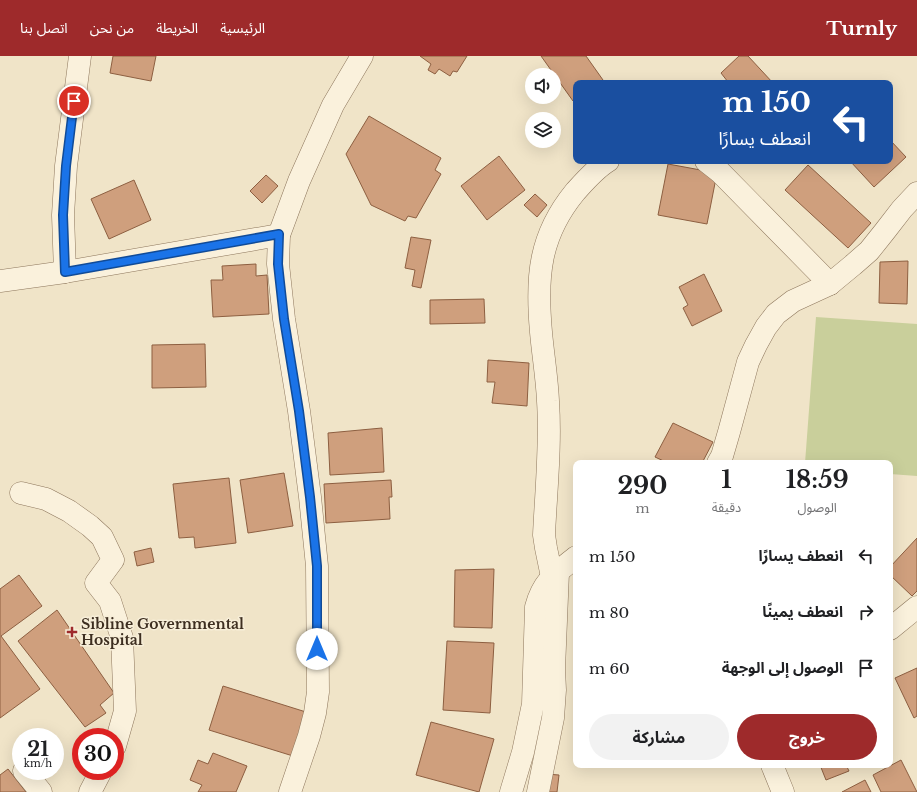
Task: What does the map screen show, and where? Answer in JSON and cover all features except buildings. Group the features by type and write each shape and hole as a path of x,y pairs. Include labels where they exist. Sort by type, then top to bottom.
{"street":[{"path":"65,272 63,215 66,166 80,56"},
{"path":"290,792 309,736 315,714 318,692 317,566 299,411 284,319 278,264 279,234 299,181 333,105 362,56"},
{"path":"538,792 553,718 555,690 555,574 546,548 544,535 549,430 548,401 541,332 539,288 541,263 554,224 565,204 599,166 603,164"},
{"path":"710,164 720,172 830,284"},
{"path":"720,460 730,432 748,362 766,327 776,314 793,301 830,284 853,265 869,250 917,193"},
{"path":"0,281 65,272 279,234"},
{"path":"21,492 46,499 68,511 90,526 102,537 113,560 96,583 110,601 122,638 125,711 120,728"},
{"path":"511,792 523,752 533,704 536,607 544,587 555,574 573,559"},
{"path":"893,627 917,607"},
{"path":"773,768 784,792"},
{"path":"31,780 41,792"},
{"path":"90,792 97,780"}],"green space":[{"path":"816,317 917,324 917,476 893,474 893,460 805,460"}],"place":[{"name":"Sibline Governmental Hospital","path":"72,632"}],"route":[{"path":"74,101 66,166 63,215 65,272 279,234 278,264 284,319 299,411 317,566 317,649"}]}
